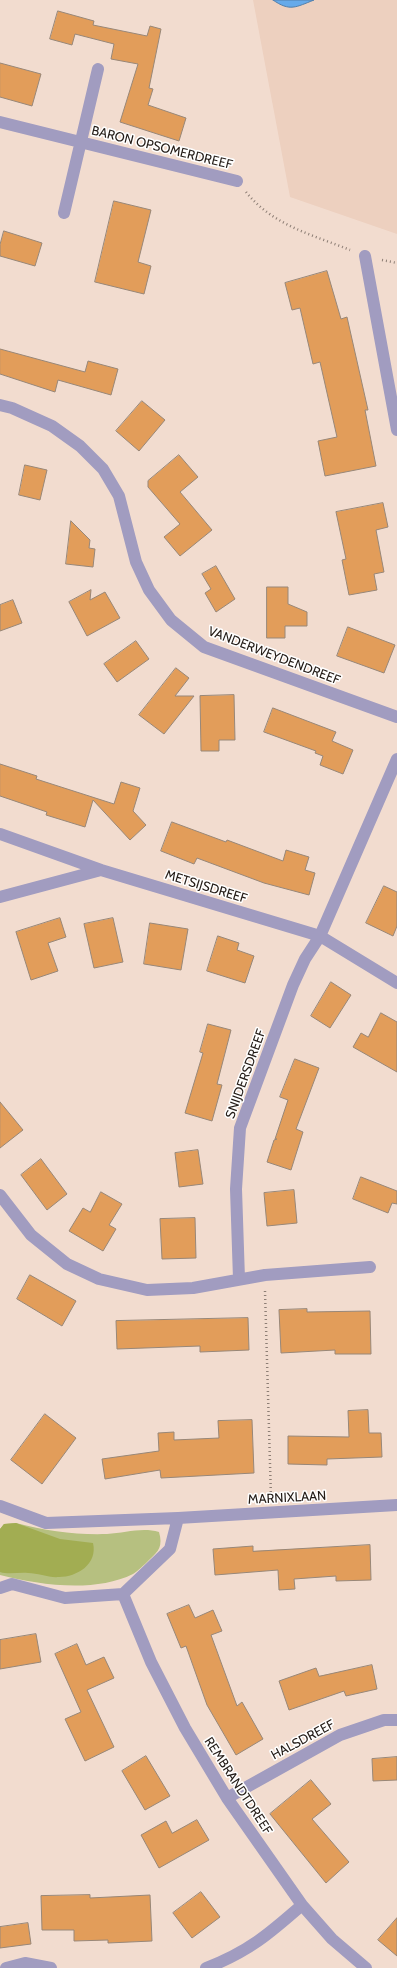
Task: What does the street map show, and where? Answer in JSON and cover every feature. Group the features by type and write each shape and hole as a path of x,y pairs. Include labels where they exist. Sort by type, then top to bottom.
{"street":[{"name":"BARON OPSOMERDREEF","path":"64,213 98,69"},
{"name":"BARON OPSOMERDREEF","path":"0,122 237,181"},
{"path":"365,256 397,430"},
{"name":"VANDERWEYDENDREEF","path":"0,406 12,408 52,426 80,446 103,469 119,496 136,562 149,590 171,620 204,647 397,717"},
{"path":"320,936 397,759"},
{"name":"METSIJSDREEF","path":"0,834 101,870 320,936 397,983"},
{"path":"0,897 101,870"},
{"name":"SNIJDERSDREEF","path":"239,1279 236,1189 240,1128 293,985 305,959 320,936"},
{"path":"0,1195 31,1235 67,1264 98,1279 147,1290 193,1288 265,1275 370,1267"},
{"name":"MARNIXLAAN","path":"0,1506 46,1523 178,1518 397,1505"},
{"path":"0,1588 12,1584 65,1598 123,1594 170,1549 178,1518"},
{"name":"REMBRANDTDREEF","path":"123,1594 150,1662 185,1728 227,1798 302,1905 332,1939 366,1968"},
{"name":"HALSDREEF","path":"227,1798 340,1734 384,1720 397,1720"},
{"path":"206,1968 229,1960 263,1939 302,1905"},
{"path":"6,1968 25,1963 51,1968"}],"path":[{"path":"237,181 256,204 280,222 365,256 397,263"},
{"path":"265,1275 272,1488 271,1512"}],"shaded area":[{"path":"253,0 397,0 397,234 290,197"}],"green space":[{"path":"16,1523 50,1530 84,1534 107,1534 146,1530 159,1532 161,1541 155,1554 139,1570 118,1580 102,1584 85,1585 32,1582 0,1575 0,1529 4,1524"},
{"path":"16,1523 60,1539 93,1543 94,1550 92,1557 85,1568 73,1575 55,1577 32,1573 0,1572 0,1529 4,1524"}],"water":[{"path":"273,0 314,0 302,5 289,7 279,4"}],"building":[{"path":"58,11 94,21 93,25 147,36 150,26 161,29 149,88 153,89 148,105 186,118 179,141 120,122 138,64 111,59 114,44 75,34 72,45 50,39"},
{"path":"0,63 41,74 32,106 0,97"},
{"path":"114,201 151,210 138,262 151,266 144,294 95,282"},
{"path":"4,231 42,243 35,266 0,256 0,245"},
{"path":"327,271 341,319 347,317 368,410 365,410 376,466 325,476 318,441 337,437 320,362 313,364 300,308 292,310 285,283"},
{"path":"0,349 85,372 88,361 118,369 111,395 58,380 55,392 0,374"},
{"path":"142,401 165,420 139,451 116,431"},
{"path":"179,455 198,477 180,492 212,530 180,556 164,537 180,524 148,487 148,481"},
{"path":"25,465 47,470 40,500 19,495"},
{"path":"383,503 388,527 376,530 384,572 374,574 377,590 349,595 342,560 346,559 336,512"},
{"path":"71,521 90,540 89,548 95,549 93,567 66,564"},
{"path":"216,566 235,599 216,612 205,593 211,589 202,574"},
{"path":"267,587 288,587 288,604 307,612 307,626 285,626 285,638 267,638"},
{"path":"91,590 90,600 105,592 120,618 87,636 69,602"},
{"path":"13,600 22,623 0,631 0,605"},
{"path":"348,627 395,645 384,673 337,656"},
{"path":"136,641 149,659 117,682 104,664"},
{"path":"176,668 189,678 175,696 194,696 164,734 139,715"},
{"path":"234,695 235,740 219,740 219,751 201,751 200,696"},
{"path":"273,708 336,732 332,741 353,750 343,774 320,765 323,756 315,753 316,751 264,732"},
{"path":"0,764 37,776 36,779 114,804 121,782 140,788 133,811 146,825 130,840 93,800 85,827 46,815 47,812 0,796"},
{"path":"172,822 226,842 227,840 283,861 286,850 309,857 305,870 315,873 309,895 264,883 197,858 194,864 161,851"},
{"path":"384,886 397,892 397,926 393,936 366,923"},
{"path":"60,918 66,937 48,943 58,971 31,980 16,932"},
{"path":"113,918 123,962 94,968 84,924"},
{"path":"150,923 188,929 181,970 144,964"},
{"path":"218,936 239,943 237,950 254,956 245,983 207,971"},
{"path":"331,982 351,995 330,1028 311,1016"},
{"path":"381,1013 397,1022 397,1072 353,1047 361,1033 368,1037"},
{"path":"208,1024 231,1030 217,1084 222,1085 212,1121 185,1113 203,1053 200,1052"},
{"path":"295,1059 319,1068 296,1129 303,1132 291,1170 267,1162 274,1140 277,1139 275,1139 288,1100 280,1097"},
{"path":"0,1102 23,1130 0,1148"},
{"path":"198,1150 203,1184 179,1187 175,1153"},
{"path":"41,1159 67,1194 47,1210 21,1175"},
{"path":"361,1177 397,1191 397,1204 392,1203 388,1213 353,1199"},
{"path":"294,1190 297,1223 267,1226 264,1193"},
{"path":"101,1192 122,1204 109,1225 116,1229 103,1251 69,1231 83,1208 90,1212"},
{"path":"195,1218 196,1258 162,1259 160,1219"},
{"path":"30,1275 76,1301 62,1326 17,1299"},
{"path":"307,1309 307,1312 370,1311 371,1354 335,1354 335,1350 281,1353 279,1310"},
{"path":"248,1318 249,1350 200,1352 200,1346 117,1349 116,1321"},
{"path":"368,1410 369,1433 381,1433 382,1457 327,1459 327,1465 288,1464 288,1436 349,1437 348,1411"},
{"path":"45,1414 76,1438 42,1484 11,1460"},
{"path":"252,1420 254,1473 161,1478 160,1470 105,1479 102,1459 159,1451 158,1433 174,1432 174,1440 219,1438 218,1421"},
{"path":"370,1545 371,1580 336,1581 336,1576 294,1579 295,1589 279,1590 278,1570 215,1575 213,1549 253,1546 253,1551"},
{"path":"189,1605 195,1618 213,1610 222,1631 211,1635 237,1706 242,1702 263,1739 236,1755 207,1705 186,1646 181,1648 167,1614"},
{"path":"36,1634 41,1662 0,1669 0,1640"},
{"path":"77,1644 86,1665 104,1657 114,1678 87,1690 114,1747 85,1761 65,1719 81,1712 55,1654"},
{"path":"372,1665 377,1689 346,1696 344,1691 289,1710 279,1681 316,1668 319,1676"},
{"path":"146,1756 170,1796 145,1810 122,1771"},
{"path":"397,1757 397,1780 373,1781 372,1759"},
{"path":"311,1780 331,1804 312,1819 349,1862 326,1883 270,1814"},
{"path":"197,1820 209,1840 159,1868 141,1835 166,1821 172,1833"},
{"path":"201,1892 220,1917 192,1938 173,1913"},
{"path":"90,1895 90,1898 150,1895 152,1941 108,1943 108,1940 74,1941 74,1930 42,1930 41,1896"},
{"path":"397,1918 397,1956 378,1940"},
{"path":"28,1923 31,1944 0,1948 0,1927"}]}
